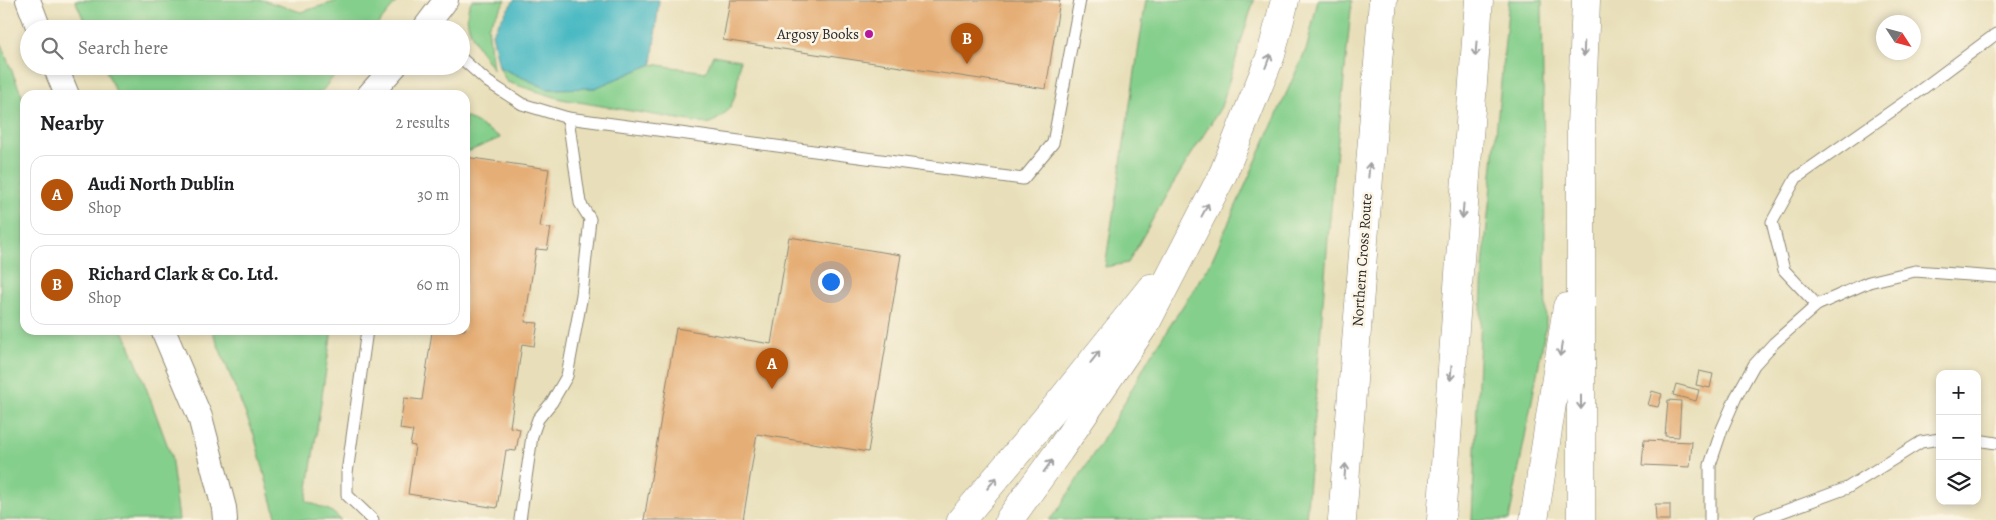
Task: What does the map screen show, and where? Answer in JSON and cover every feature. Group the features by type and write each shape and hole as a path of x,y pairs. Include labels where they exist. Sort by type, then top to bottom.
{"highway":[{"path":"1009,520 1059,451 1146,323 1223,174 1271,55 1285,0"},
{"name":"Northern Cross Route","path":"1342,520 1382,0"},
{"path":"1441,520 1480,0"},
{"path":"1581,520 1582,126 1586,0"},
{"path":"1534,520 1566,320 1582,126"},
{"path":"961,520 1059,403 1134,307 1182,253"}],"street":[{"path":"28,0 36,20"},
{"path":"431,20 446,0"},
{"path":"59,75 65,90"},
{"path":"373,90 387,75"},
{"path":"165,335 200,417 224,508 225,520"}],"lane":[{"path":"470,66 488,82 522,104 568,118 1023,179 1053,143 1080,0"},
{"path":"1817,305 1784,270 1772,222 1796,178 1906,101 1996,34"},
{"path":"520,520 532,436 538,419 552,402 567,376 582,295 590,219 580,203 568,118"},
{"path":"1710,520 1710,465 1722,429 1736,397 1754,365 1774,343 1817,305 1869,282 1915,271 1996,277"},
{"path":"366,335 347,473 347,495 373,520"},
{"path":"1760,520 1773,518 1847,488 1921,442 1936,440"},
{"path":"1981,441 1996,443"}],"green space":[{"path":"75,0 263,0 301,12 341,0 398,0 381,20 84,20"},
{"path":"472,0 506,0 488,26 493,70 472,36 470,20 467,18"},
{"path":"1146,0 1254,0 1221,107 1168,192 1128,263 1105,267"},
{"path":"1318,0 1352,0 1328,238 1306,520 1049,520 1058,510 1114,421 1149,358 1210,264 1307,47"},
{"path":"1509,0 1542,0 1546,327 1509,520 1472,520 1483,267"},
{"path":"0,42 20,91 20,335 125,335 171,455 179,520 0,520"},
{"path":"713,55 740,60 736,90 730,106 725,113 707,124 561,99 507,82 499,67 548,89 594,88 652,64 706,72"},
{"path":"108,75 335,75 323,90 115,90"},
{"path":"470,119 500,137 470,151"},
{"path":"214,335 331,335 306,501 331,511 341,520 277,520 254,435"}],"water":[{"path":"514,0 659,0 652,64 595,88 548,89 499,67 492,33"}],"building":[{"path":"730,0 1060,0 1046,89 723,40"},
{"path":"470,158 549,169 540,227 551,228 547,250 536,249 525,322 538,323 534,346 522,344 510,427 520,429 516,451 506,450 497,508 408,494 415,446 410,445 413,431 400,429 404,398 422,400 432,335 470,335"},
{"path":"789,237 901,255 868,452 757,434 743,520 644,520 676,328 771,344"},
{"path":"1699,371 1713,374 1710,388 1696,385"},
{"path":"1676,384 1699,390 1696,401 1673,395"},
{"path":"1652,391 1662,394 1658,407 1648,405"},
{"path":"1668,400 1681,401 1679,437 1665,436"},
{"path":"1644,440 1692,442 1690,467 1642,465"},
{"path":"1655,504 1670,504 1670,520 1656,520"}],"place":[{"name":"Argosy Books","path":"869,34"},
{"name":"Richard Clark & Co. Ltd.","path":"967,64"},
{"name":"Audi North Dublin","path":"772,389"}]}
